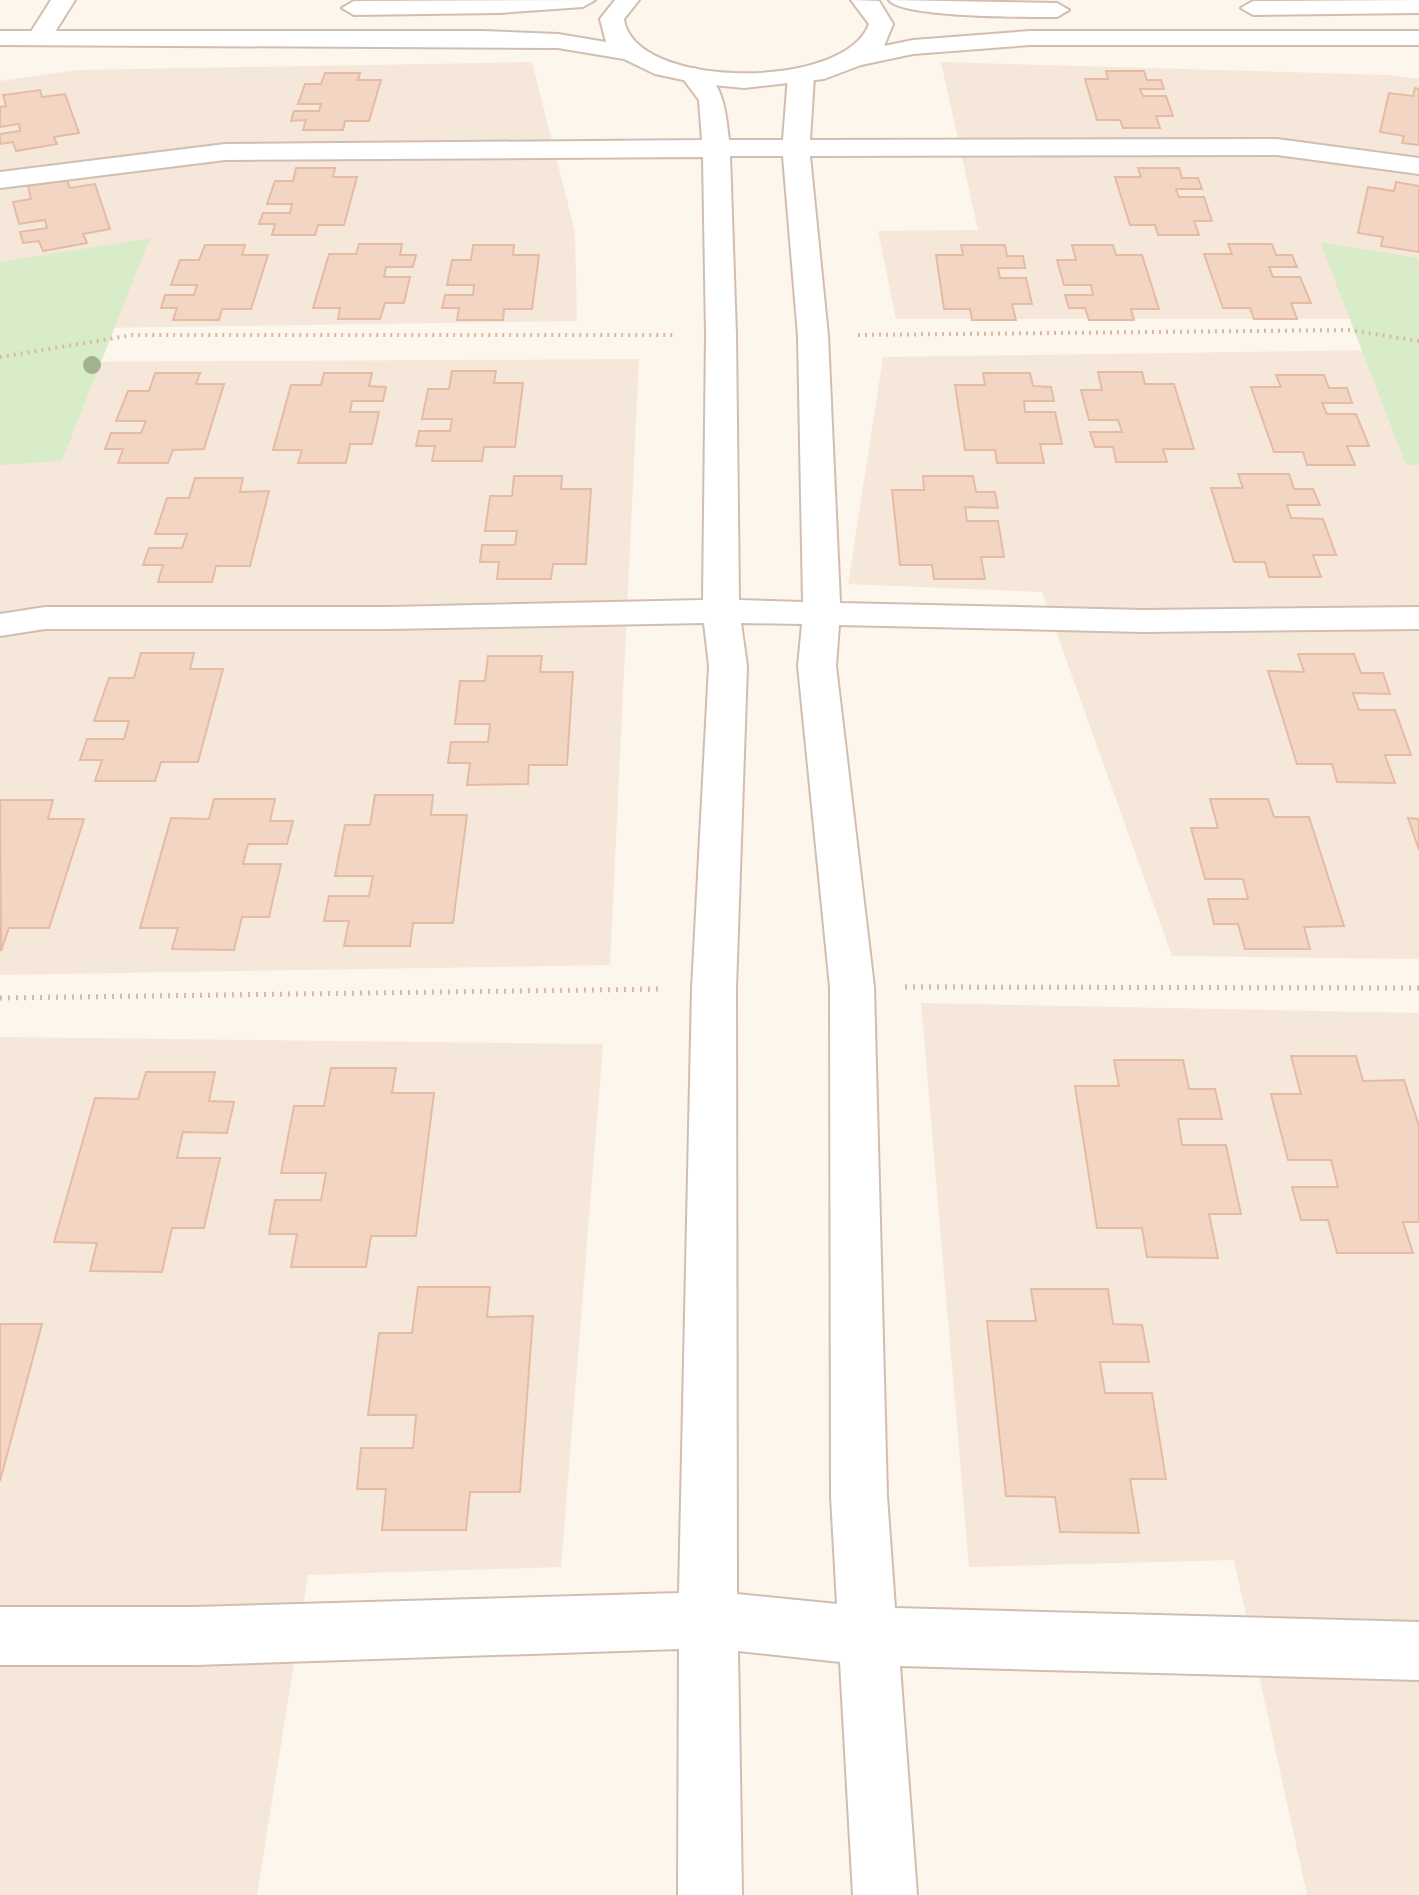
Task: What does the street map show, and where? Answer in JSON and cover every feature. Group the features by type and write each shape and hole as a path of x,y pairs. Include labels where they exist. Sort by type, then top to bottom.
{"street":[{"path":"325,8 499,6 583,0"},
{"path":"627,0 612,19 614,37 630,53"},
{"path":"851,60 874,43 881,24 871,6 863,0"},
{"path":"901,0 968,9 1088,10"},
{"path":"39,38 59,6"},
{"path":"28,12 59,6 87,11"},
{"path":"1230,8 1419,6"},
{"path":"0,38 483,38 558,41 630,53 657,66 694,76 729,80 801,76 851,60 913,47 1030,38 1419,38"},
{"path":"694,76 712,100 716,148 721,335 721,611 728,666 714,989 707,1502 710,1895"},
{"path":"801,76 796,148 813,336 822,613 817,666 852,987 859,1496 885,1895"},
{"path":"0,180 225,152 1277,147 1419,166"},
{"path":"0,625 45,618 388,618 721,611 1143,621 1419,618"},
{"path":"0,1636 195,1636 709,1620 867,1636 1419,1651"}],"path":[{"path":"813,336 1349,330 1419,341"},
{"path":"0,357 133,335 721,335"},
{"path":"852,987 1419,988"},
{"path":"0,998 714,989"}],"shaded area":[{"path":"532,62 575,232 577,321 96,328 0,345 0,81 78,70"},
{"path":"941,62 1389,75 1419,79 1419,324 1390,319 896,319 878,231 978,230"},
{"path":"1382,350 1419,356 1419,959 1172,956 1042,592 848,584 883,357"},
{"path":"639,359 610,965 0,975 0,367 26,362"},
{"path":"921,1003 1419,1013 1419,1895 1307,1895 1234,1560 969,1567"},
{"path":"0,1037 603,1044 561,1567 308,1575 257,1895 0,1895"}],"green space":[{"path":"150,238 62,461 0,465 0,262"},
{"path":"1320,242 1419,258 1419,465 1406,465"}],"building":[{"path":"1106,71 1144,71 1147,80 1161,80 1164,89 1140,89 1143,96 1166,96 1173,116 1156,116 1160,128 1123,128 1120,120 1097,120 1085,79 1108,79"},
{"path":"325,73 360,73 358,80 381,80 369,121 345,121 343,130 303,130 306,120 291,121 294,111 319,111 321,104 298,104 305,84 321,84"},
{"path":"1415,88 1419,89 1419,145 1402,143 1404,136 1380,132 1389,93 1413,96"},
{"path":"40,90 42,97 65,94 79,133 54,137 57,144 16,151 13,142 0,144 0,134 20,131 19,124 0,127 0,107 6,106 3,95"},
{"path":"296,168 335,168 333,177 357,177 344,225 318,225 315,235 272,235 275,224 259,224 263,213 290,213 292,204 267,204 275,181 293,181"},
{"path":"1138,168 1179,168 1182,178 1198,178 1202,189 1176,189 1179,197 1204,197 1212,221 1194,221 1199,235 1158,235 1155,225 1130,225 1115,177 1141,177"},
{"path":"67,180 70,188 95,184 110,229 83,234 87,243 43,251 39,241 23,243 20,232 47,228 45,220 19,224 13,202 31,199 28,186"},
{"path":"1396,182 1419,186 1419,252 1381,246 1383,237 1358,233 1368,187 1394,191"},
{"path":"359,244 402,244 400,255 416,255 413,267 386,267 384,277 410,277 404,303 385,303 380,319 338,319 340,308 313,308 329,254 356,254"},
{"path":"1228,244 1272,244 1276,255 1292,255 1297,267 1269,267 1273,277 1300,277 1311,303 1291,303 1297,319 1254,319 1250,308 1223,308 1204,254 1232,254"},
{"path":"205,245 245,245 242,255 268,255 251,309 222,309 219,320 173,320 177,308 161,308 165,295 194,295 197,285 171,285 180,260 199,260"},
{"path":"473,245 514,245 513,255 539,255 532,309 504,309 503,320 457,320 459,308 442,308 445,295 473,295 474,285 447,285 452,260 471,260"},
{"path":"961,245 1005,245 1007,256 1023,256 1025,268 998,268 1000,278 1026,278 1032,304 1012,304 1016,320 972,320 970,309 944,309 936,255 963,255"},
{"path":"1072,245 1113,245 1116,255 1142,255 1159,309 1131,309 1134,320 1089,320 1085,308 1069,308 1065,295 1093,295 1091,285 1064,285 1057,260 1076,260"},
{"path":"452,371 496,371 494,383 523,383 515,447 484,447 482,461 432,461 435,446 416,446 419,431 450,431 452,419 422,419 428,389 449,389"},
{"path":"1098,372 1142,372 1145,384 1174,384 1194,449 1163,449 1167,462 1116,462 1113,447 1095,447 1090,432 1122,432 1118,420 1089,420 1081,390 1102,390"},
{"path":"155,373 200,373 196,384 224,384 204,449 173,450 168,463 118,463 123,449 105,449 111,433 141,433 146,421 116,421 128,391 149,391"},
{"path":"324,373 372,373 369,386 386,387 383,401 352,401 350,412 379,412 372,444 350,444 346,463 298,463 302,450 273,450 291,385 321,385"},
{"path":"983,373 1030,373 1033,386 1051,387 1054,401 1024,401 1025,412 1055,412 1062,444 1040,444 1044,463 997,463 995,450 965,450 955,385 985,385"},
{"path":"1276,375 1324,375 1329,388 1347,388 1352,403 1322,403 1327,414 1356,414 1369,446 1347,446 1355,465 1307,465 1303,452 1274,452 1251,387 1281,387"},
{"path":"1238,474 1289,474 1294,489 1313,489 1320,505 1287,505 1291,518 1323,519 1336,555 1313,555 1321,577 1269,577 1265,562 1234,562 1211,488 1243,488"},
{"path":"514,476 562,476 561,489 591,489 586,564 553,564 551,579 497,579 499,562 480,562 482,545 515,545 517,531 485,531 490,496 512,496"},
{"path":"923,476 973,476 976,492 995,492 998,508 965,507 967,521 998,521 1004,557 981,557 985,579 934,579 932,565 900,565 892,490 924,490"},
{"path":"195,478 243,478 240,492 269,491 250,566 216,566 212,582 158,582 163,565 143,565 149,548 182,548 187,534 155,534 167,498 189,498"},
{"path":"141,653 194,653 190,669 223,669 198,762 161,762 155,781 95,781 102,760 80,760 87,739 124,739 129,721 94,721 109,678 134,678"},
{"path":"1298,654 1354,654 1361,673 1383,673 1390,694 1353,693 1359,710 1395,710 1411,755 1385,755 1395,783 1337,782 1332,764 1297,764 1268,671 1304,672"},
{"path":"488,656 542,656 540,672 573,672 567,765 529,765 528,784 467,785 470,763 448,763 451,742 488,742 490,724 455,724 460,681 485,681"},
{"path":"375,795 433,795 431,815 467,815 453,923 413,923 410,946 344,946 349,921 324,921 329,896 369,896 373,876 335,876 345,825 370,825"},
{"path":"214,799 275,799 270,821 293,821 287,844 248,844 243,864 281,864 269,917 242,917 234,950 172,949 178,928 140,928 171,818 209,819"},
{"path":"1210,799 1268,799 1274,817 1309,817 1344,926 1304,927 1310,949 1245,949 1238,924 1214,924 1208,899 1248,899 1243,879 1205,879 1191,828 1218,828"},
{"path":"0,800 53,800 48,819 84,819 49,928 9,928 1,951"},
{"path":"1408,818 1419,819 1419,850"},
{"path":"1291,1056 1356,1056 1363,1081 1404,1080 1419,1126 1419,1222 1403,1222 1413,1253 1337,1253 1328,1220 1301,1220 1292,1187 1338,1187 1331,1160 1288,1160 1271,1094 1301,1094"},
{"path":"1114,1060 1183,1060 1189,1089 1215,1089 1222,1119 1178,1119 1182,1145 1226,1145 1241,1214 1209,1214 1218,1258 1147,1257 1142,1228 1097,1228 1075,1086 1119,1086"},
{"path":"331,1068 396,1068 392,1093 434,1093 416,1236 371,1236 366,1267 291,1267 297,1234 269,1234 275,1200 321,1200 326,1173 281,1173 294,1106 324,1106"},
{"path":"146,1072 215,1072 209,1101 234,1102 227,1133 183,1132 177,1158 220,1158 204,1228 172,1228 162,1272 90,1271 97,1243 54,1242 95,1098 138,1099"},
{"path":"418,1287 490,1287 487,1317 533,1316 520,1492 470,1492 466,1530 382,1530 386,1489 357,1489 361,1448 413,1448 416,1415 368,1415 379,1333 412,1333"},
{"path":"1031,1289 1108,1289 1113,1324 1142,1325 1149,1362 1100,1362 1105,1393 1152,1393 1166,1479 1130,1479 1139,1533 1060,1532 1055,1497 1006,1496 987,1321 1036,1321"},
{"path":"0,1324 42,1324 0,1481"}]}
